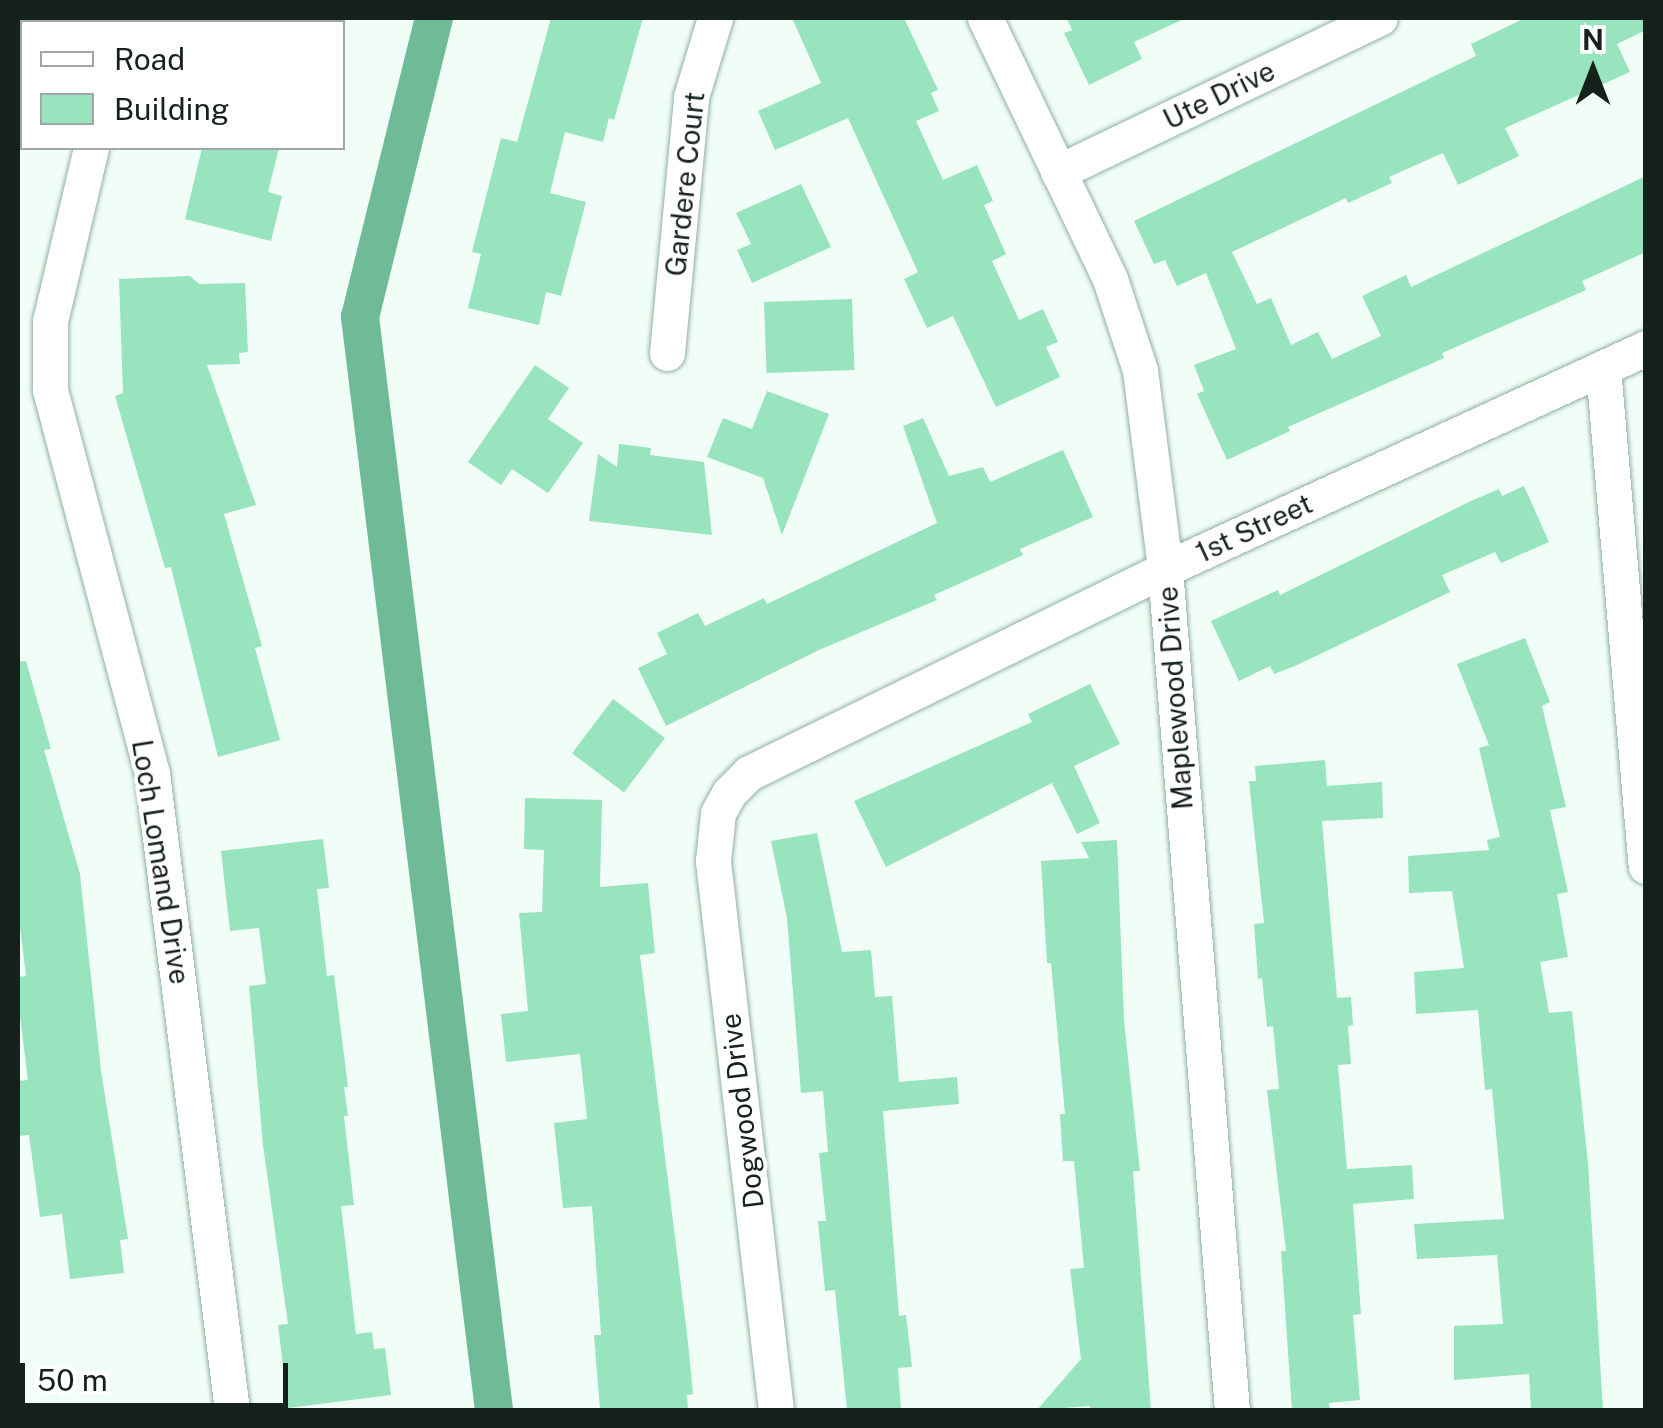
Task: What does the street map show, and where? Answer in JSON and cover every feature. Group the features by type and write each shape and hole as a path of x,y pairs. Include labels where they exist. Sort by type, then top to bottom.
{"street":[{"name":"Gardere Court","path":"668,354 691,96 715,18"},
{"name":"Maplewood Drive","path":"985,18 1110,279 1140,370 1165,569 1232,1410"},
{"name":"Ute Drive","path":"1058,172 1380,18"},
{"name":"Loch Lomand Drive","path":"91,150 50,321 50,390 152,774 232,1410"},
{"name":"1st Street","path":"718,812 749,773 1165,569 1646,348"},
{"path":"1603,368 1646,866"},
{"name":"Dogwood Drive","path":"718,812 713,861 776,1410"}],"building":[{"path":"551,18 643,18 614,120 609,118 603,142 565,132 550,193 586,202 561,296 546,292 539,325 468,308 481,254 472,252 501,138 517,142"},
{"path":"792,18 904,18 938,90 931,93 939,111 916,121 943,180 977,165 993,201 984,205 1006,254 992,261 1019,320 1043,309 1058,342 1046,347 1060,377 996,407 953,316 927,328 904,279 918,272 848,118 775,150 758,111 821,83"},
{"path":"1067,18 1186,18 1134,42 1142,59 1089,85 1064,33 1072,30"},
{"path":"1525,18 1646,18 1646,30 1617,44 1630,72 1505,128 1519,156 1458,185 1443,153 1389,177 1392,183 1348,203 1346,198 1232,252 1257,304 1271,298 1291,345 1318,332 1332,359 1381,336 1362,296 1406,275 1411,287 1646,176 1646,252 1582,281 1586,290 1442,353 1444,358 1288,427 1290,431 1227,460 1197,394 1204,391 1194,365 1236,349 1206,273 1177,286 1165,260 1154,264 1134,221 1476,56 1471,44"},
{"path":"202,150 278,150 268,192 282,196 271,241 185,219"},
{"path":"801,184 831,247 752,283 737,250 751,244 736,213"},
{"path":"190,276 199,284 245,283 248,352 239,353 240,364 207,365 256,505 224,514 262,646 255,648 280,740 218,757 171,567 165,568 115,396 123,393 119,279"},
{"path":"852,299 854,370 767,373 764,302"},
{"path":"535,365 569,388 548,419 583,443 548,493 512,469 501,485 468,462"},
{"path":"767,391 829,414 782,535 763,478 707,457 723,418 752,429"},
{"path":"923,418 949,476 983,467 990,482 1063,450 1093,517 1020,549 1023,555 934,595 937,600 819,650 666,726 638,668 667,654 657,633 698,613 705,626 764,598 767,604 937,523 903,426"},
{"path":"619,444 651,448 650,455 704,462 712,535 589,521 598,454 617,467"},
{"path":"1524,486 1549,542 1501,563 1495,552 1442,575 1450,592 1295,666 1274,674 1270,666 1239,681 1211,621 1278,590 1280,595 1471,501 1499,489 1502,496"},
{"path":"1525,638 1550,702 1542,706 1566,807 1550,810 1568,892 1557,894 1568,957 1540,962 1549,1013 1572,1011 1588,1163 1603,1410 1531,1410 1529,1374 1454,1380 1454,1326 1503,1324 1497,1255 1417,1259 1414,1224 1504,1219 1492,1089 1485,1090 1478,1010 1416,1014 1414,972 1464,968 1452,891 1409,893 1408,856 1489,850 1487,840 1500,837 1479,748 1489,745 1457,664"},
{"path":"26,661 51,749 44,750 80,874 101,1071 128,1239 120,1240 124,1273 70,1279 62,1214 40,1217 29,1135 18,1136 18,1081 28,1080 18,1000 18,977 26,976 18,911 18,662"},
{"path":"1090,684 1120,744 1074,766 1100,823 1077,834 1052,783 886,867 854,801 1032,722 1028,714"},
{"path":"613,699 665,738 624,792 572,753"},
{"path":"1325,760 1327,786 1382,782 1383,818 1322,821 1337,998 1351,997 1351,1064 1338,1065 1347,1169 1412,1165 1414,1199 1353,1204 1361,1314 1353,1315 1360,1400 1329,1403 1330,1410 1292,1410 1281,1251 1286,1251 1267,1090 1279,1089 1273,1026 1267,1027 1262,978 1258,979 1254,924 1264,923 1249,781 1256,781 1255,766"},
{"path":"525,798 602,800 600,887 648,883 655,953 640,955 688,1342 693,1394 687,1395 688,1410 600,1410 594,1335 601,1335 592,1206 563,1208 554,1123 587,1119 580,1054 506,1062 501,1014 528,1011 519,913 542,912 544,850 524,849"},
{"path":"817,833 842,952 871,950 875,997 892,996 899,1082 957,1077 959,1104 883,1111 899,1316 906,1315 912,1367 898,1368 901,1410 847,1410 835,1290 825,1291 818,1221 826,1221 819,1153 828,1152 823,1091 801,1093 787,918 771,841"},
{"path":"323,839 329,888 317,889 327,976 334,975 348,1087 344,1087 348,1116 344,1116 354,1205 341,1206 356,1334 372,1332 374,1349 385,1348 391,1395 288,1408 278,1325 288,1324 263,1145 249,986 266,984 259,928 230,931 221,851"},
{"path":"1117,840 1124,1020 1140,1171 1133,1171 1151,1410 1090,1410 1090,1406 1037,1410 1081,1359 1070,1269 1084,1268 1074,1161 1063,1161 1060,1114 1065,1114 1051,963 1047,963 1041,861 1089,858 1081,842"}],"waterway":[{"path":"434,18 360,317 494,1410"}]}
